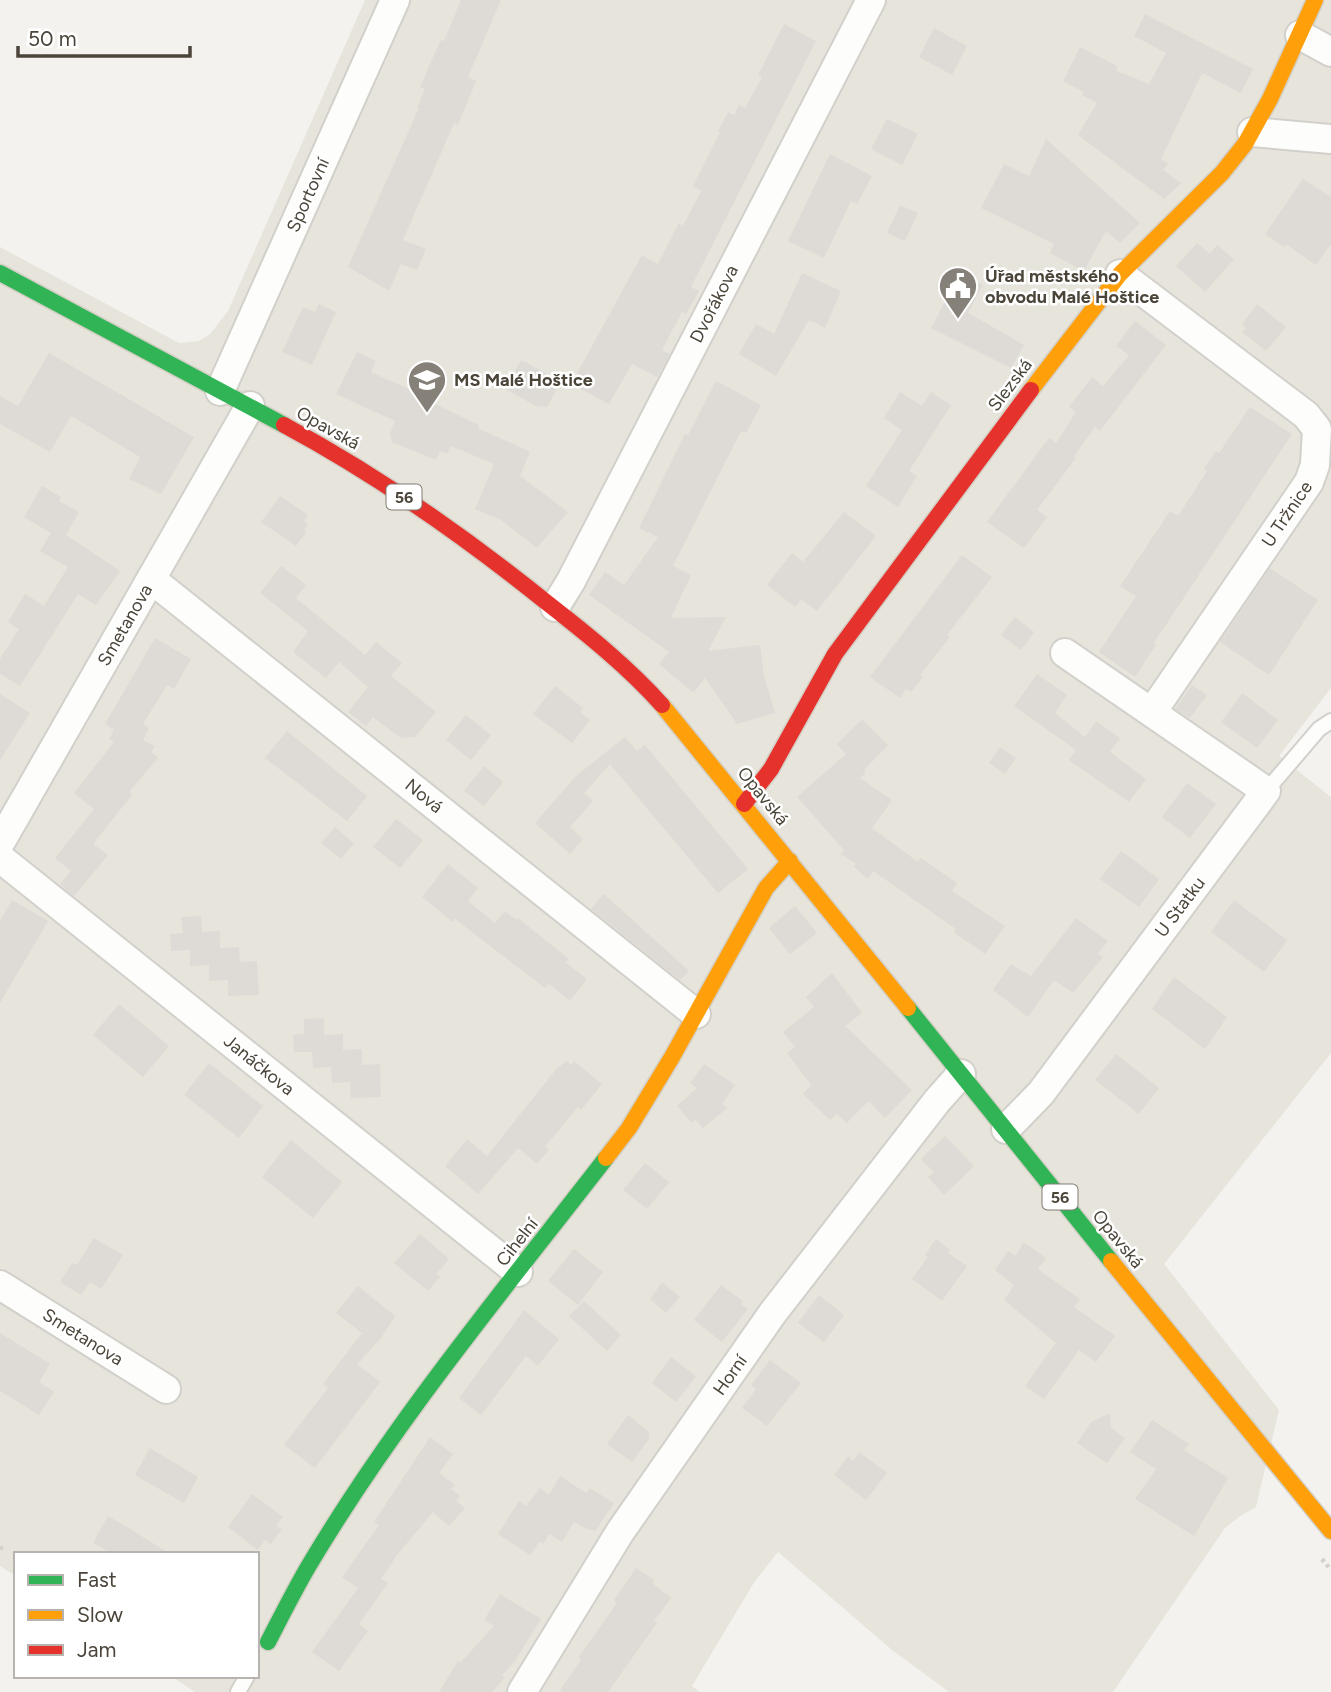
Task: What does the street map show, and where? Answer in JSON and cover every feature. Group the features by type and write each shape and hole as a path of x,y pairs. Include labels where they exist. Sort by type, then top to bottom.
{"street":[{"name":"Sportovní","path":"220,391 395,0"},
{"name":"Dvořákova","path":"555,607 571,581 871,0"},
{"name":"Slezská","path":"744,804 772,770 812,690 835,654 1072,334 1120,274 1222,173 1252,132 1315,0"},
{"path":"1300,35 1331,52"},
{"path":"1252,132 1331,139"},
{"name":"Opavská","path":"0,274 358,466 450,528 555,607 643,684 686,732 1331,1531"},
{"name":"U Tržnice","path":"1120,274 1306,415 1317,429 1315,465 1309,482 1153,712"},
{"name":"Smetanova","path":"0,843 250,406"},
{"name":"Nová","path":"151,579 696,1014"},
{"path":"1065,653 1266,791"},
{"name":"U Statku","path":"1006,1129 1041,1093 1266,791"},
{"name":"Janáčkova","path":"0,858 518,1272"},
{"name":"Cihelní","path":"265,1646 309,1567 358,1490 441,1371 629,1128 766,888 790,861"},
{"name":"Horní","path":"522,1692 620,1532 772,1314 937,1101 961,1074"},
{"name":"Smetanova","path":"0,1285 166,1389"}],"lane":[{"path":"1266,791 1319,729 1331,720"}],"shaded area":[{"path":"365,0 1331,0 1331,688 1279,756 1331,797 1331,1053 1164,1264 1279,1410 1256,1507 1225,1528 1113,1692 949,1692 892,1650 778,1552 755,1581 692,1686 700,1692 195,1692 174,1678 259,1678 259,1552 14,1552 14,1575 0,1566 0,247 179,343 199,341 210,334 228,311"}],"building":[{"path":"461,0 501,0 468,77 476,81 458,125 454,123 403,240 426,249 417,270 401,264 389,291 348,267 419,108 425,89 420,87 441,40 444,41"},
{"path":"1145,14 1253,69 1241,93 1202,73 1161,159 1168,164 1163,170 1181,183 1164,199 1078,135 1097,103 1082,95 1084,92 1063,81 1080,47 1117,66 1117,71 1149,84 1166,53 1134,36"},
{"path":"784,24 816,41 691,287 699,291 686,314 682,312 662,350 670,354 657,377 632,364 609,404 571,384 642,255 658,264 679,223 683,226 701,191 693,186 720,132 718,131 728,112 734,115 739,105 745,108 762,77 758,75"},
{"path":"934,28 967,46 952,75 919,57"},
{"path":"887,119 918,134 902,165 871,149"},
{"path":"1046,139 1140,223 1120,243 1106,231 1084,271 1050,253 1054,244 981,208 1004,164 1029,176"},
{"path":"830,154 872,176 857,204 851,201 824,258 788,241"},
{"path":"1303,179 1331,197 1331,244 1316,265 1286,244 1284,247 1265,234"},
{"path":"900,205 918,213 905,241 887,233"},
{"path":"1197,243 1210,254 1217,245 1234,259 1205,292 1176,266"},
{"path":"802,273 841,291 825,328 809,320 776,376 739,354 756,324 774,334"},
{"name":"Úřad městského obvodu Malé Hoštice","path":"960,273 983,285 968,313 1024,345 1011,368 931,328"},
{"path":"319,304 336,312 312,365 282,352 303,307 315,312"},
{"path":"1257,304 1286,327 1266,351 1242,332 1246,328 1242,324"},
{"path":"1135,321 1166,345 1100,431 1095,427 1074,456 1076,458 1037,510 1047,517 1024,548 987,522 1049,438 1056,443 1076,412 1069,407 1092,377 1103,386 1129,355 1116,346"},
{"path":"357,352 376,361 371,372 409,389 420,364 444,375 433,403 530,452 520,476 568,512 537,548 501,520 475,509 494,464 451,446 447,454 440,451 436,460 392,442 390,433 395,421 336,394"},
{"path":"49,353 194,437 161,494 129,479 140,457 71,416 50,452 0,424 0,396 18,406"},
{"path":"521,360 561,381 547,407 536,406 505,389"},
{"path":"716,381 761,405 746,433 741,431 673,566 691,575 671,618 726,617 708,651 760,645 764,676 775,713 737,724 705,678 692,692 659,664 669,652 589,595 605,572 624,585 658,537 639,528 685,434 688,435"},
{"path":"900,392 922,406 931,392 951,405 909,471 917,476 898,507 866,486 902,430 884,418"},
{"path":"1250,407 1292,434 1154,643 1156,645 1135,677 1099,652 1136,596 1120,586 1170,511 1178,516 1207,471 1204,469 1216,451 1219,453"},
{"path":"42,486 61,497 59,501 79,512 66,535 120,571 96,605 78,594 20,686 0,674 0,659 19,629 8,622 25,594 44,606 68,567 40,551 51,533 24,517"},
{"path":"280,496 308,515 304,521 308,524 304,530 306,532 296,546 261,522"},
{"path":"844,512 876,536 817,611 801,599 795,607 767,585 792,553 803,562"},
{"path":"962,555 992,577 947,635 950,637 920,675 923,677 911,692 906,689 900,698 870,677"},
{"path":"281,566 306,585 296,598 365,655 376,642 402,663 391,676 436,712 415,737 401,738 373,717 366,726 348,712 368,687 339,662 326,678 293,652 308,631 260,593"},
{"path":"1270,568 1318,600 1269,675 1220,642"},
{"path":"1015,617 1034,632 1021,650 1001,635"},
{"path":"155,638 191,659 174,689 167,685 143,724 149,728 143,740 155,746 151,752 158,758 129,792 132,795 93,844 108,855 74,896 60,884 71,871 55,858 94,809 74,793 114,742 109,739 114,730 105,724"},
{"path":"1037,674 1067,695 1055,713 1085,737 1096,721 1120,738 1110,752 1146,779 1129,802 1069,760 1076,750 1014,706"},
{"path":"1192,685 1207,695 1190,718 1175,709"},
{"path":"555,686 583,708 580,712 590,720 572,743 533,714"},
{"path":"1242,693 1278,720 1257,748 1221,722"},
{"path":"0,694 30,713 0,760"},
{"path":"466,715 491,735 471,760 446,740"},
{"path":"862,719 888,745 864,770 866,772 860,778 892,800 872,828 918,862 921,858 957,883 952,891 1005,926 985,954 954,932 956,929 873,871 868,879 854,867 856,864 841,854 844,850 797,797 846,754 837,744"},
{"path":"287,731 367,796 347,821 265,758"},
{"path":"625,737 637,751 645,745 748,869 718,893 610,764 584,793 593,801 570,827 583,839 570,854 535,823 576,776"},
{"path":"1000,747 1016,758 1005,774 989,763"},
{"path":"484,766 503,782 484,806 464,791"},
{"path":"1187,783 1216,804 1190,838 1162,817"},
{"path":"396,819 423,840 400,868 373,847"},
{"path":"335,827 354,843 341,859 321,843"},
{"path":"1121,851 1159,879 1139,907 1100,879"},
{"path":"448,864 478,888 468,901 495,923 505,911 516,920 518,918 569,959 566,963 587,979 570,1001 549,984 545,988 422,897"},
{"path":"604,894 689,971 680,980 591,909"},
{"path":"12,900 48,921 0,1003 0,921"},
{"path":"1234,900 1287,940 1264,972 1211,932"},
{"path":"795,906 817,933 790,954 769,928"},
{"path":"201,916 202,932 220,931 220,948 239,947 240,962 257,961 259,995 228,996 228,980 209,981 209,965 190,966 190,950 171,951 170,934 183,933 181,917"},
{"path":"1076,918 1108,941 1098,954 1103,957 1073,993 1054,980 1028,1017 993,990 1011,964 1031,976"},
{"path":"832,973 862,1013 845,1026 912,1090 885,1118 869,1101 847,1123 837,1114 830,1120 803,1094 811,1085 787,1053 795,1047 783,1032 814,1007 806,997"},
{"path":"1174,977 1227,1017 1205,1049 1152,1009"},
{"path":"119,1004 169,1046 143,1077 93,1035"},
{"path":"324,1018 324,1035 343,1034 343,1050 362,1049 362,1065 380,1064 381,1097 351,1098 350,1082 332,1083 331,1067 313,1068 312,1052 294,1052 293,1035 304,1034 304,1019"},
{"path":"1116,1054 1159,1088 1139,1114 1095,1080"},
{"path":"567,1061 571,1065 574,1061 602,1084 581,1110 578,1107 545,1147 549,1150 537,1164 518,1148 478,1194 445,1166 467,1139 487,1156 557,1068"},
{"path":"209,1063 263,1106 239,1138 184,1095"},
{"path":"704,1064 735,1085 722,1104 727,1108 703,1128 695,1119 692,1123 677,1106 697,1088 690,1083"},
{"path":"945,1136 974,1166 944,1195 928,1177 934,1172 921,1159"},
{"path":"291,1140 342,1182 313,1218 262,1177"},
{"path":"645,1163 669,1182 647,1209 623,1190"},
{"path":"420,1234 449,1259 436,1274 440,1277 428,1291 394,1263"},
{"path":"94,1238 123,1255 101,1289 90,1282 81,1295 60,1282 72,1263 77,1265"},
{"path":"936,1239 950,1250 948,1253 967,1266 942,1301 912,1279 928,1257 925,1255"},
{"path":"1024,1242 1046,1258 1038,1269 1080,1299 1074,1307 1115,1336 1096,1362 1079,1350 1044,1399 1025,1386 1056,1343 1004,1300 1014,1285 995,1270 1008,1251 1015,1256"},
{"path":"574,1249 603,1272 578,1305 548,1281"},
{"path":"662,1282 680,1297 666,1313 650,1299"},
{"path":"721,1285 743,1301 741,1304 748,1309 722,1342 694,1320"},
{"path":"358,1286 395,1316 381,1338 357,1364 380,1382 315,1468 284,1445 328,1388 323,1384 362,1333 336,1313"},
{"path":"819,1295 844,1315 824,1342 798,1323"},
{"path":"584,1301 621,1335 607,1351 569,1316"},
{"path":"524,1310 559,1339 538,1366 526,1356 481,1415 459,1398"},
{"path":"0,1333 50,1364 39,1382 54,1392 39,1415 0,1391"},
{"path":"671,1357 696,1376 676,1402 652,1383"},
{"path":"770,1360 801,1383 767,1426 742,1408 756,1389 751,1385"},
{"path":"1110,1413 1111,1428 1125,1438 1107,1463 1077,1443 1091,1422"},
{"path":"628,1415 649,1432 649,1439 632,1462 607,1444"},
{"path":"1152,1420 1189,1444 1184,1450 1228,1478 1194,1536 1135,1499 1156,1469 1130,1452"},
{"path":"430,1437 453,1454 439,1473 455,1485 451,1489 460,1496 456,1501 465,1508 449,1526 433,1512 397,1555 381,1579 388,1583 359,1624 368,1631 339,1671 312,1652 358,1588 342,1577 379,1525 374,1522"},
{"path":"150,1448 198,1477 184,1503 135,1475"},
{"path":"859,1452 887,1473 866,1500 834,1475 848,1456 853,1461"},
{"path":"560,1476 586,1493 590,1488 614,1503 596,1530 589,1530 574,1522 562,1542 549,1534 543,1544 540,1541 530,1555 498,1534 519,1501 526,1506 540,1488 549,1495"},
{"path":"252,1494 283,1517 276,1525 282,1529 271,1544 265,1540 258,1550 228,1527"},
{"path":"108,1516 167,1552 109,1552 93,1543"},
{"path":"636,1568 654,1580 652,1583 671,1598 654,1621 657,1623 608,1692 559,1692 581,1660 578,1658 617,1603 614,1600"},
{"path":"500,1594 541,1619 515,1661 502,1675 505,1678 492,1692 439,1692 458,1661 460,1663 494,1626 484,1620"}],"traffic: fast":[{"path":"0,273 284,425"},
{"path":"908,1008 1111,1261"},
{"path":"268,1642 308,1567 376,1461 451,1358 606,1158"}],"traffic: slow":[{"path":"1031,390 1120,274 1222,173 1245,144 1270,99 1315,0"},
{"path":"662,705 908,1008"},
{"path":"606,1158 629,1128 672,1057 766,888 790,861"},
{"path":"1111,1261 1331,1531"}],"traffic: jam":[{"path":"744,804 771,769 835,654 1031,390"},
{"path":"284,425 386,486 484,554 607,651 662,705"}],"place":[{"name":"Úřad městského obvodu Malé Hoštice","path":"958,320"},
{"name":"MS Malé Hoštice","path":"427,414"}]}
